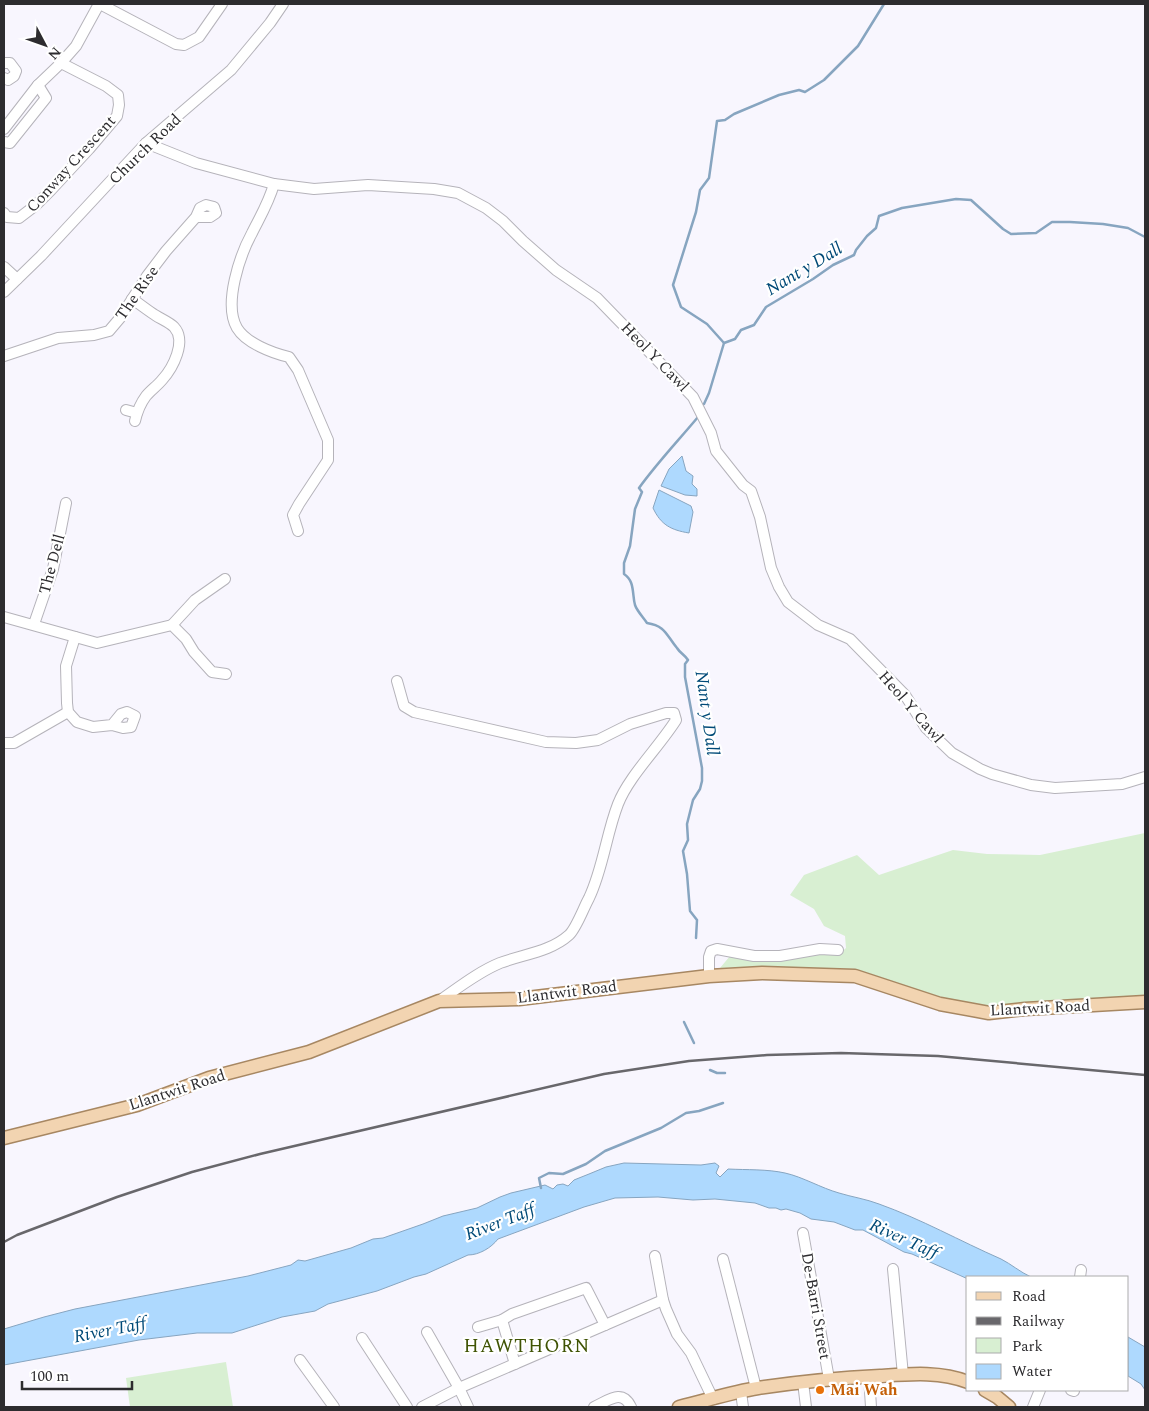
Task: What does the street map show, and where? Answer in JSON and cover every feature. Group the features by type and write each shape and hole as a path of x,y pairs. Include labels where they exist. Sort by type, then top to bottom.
{"main road":[{"name":"Llantwit Road","path":"4,1138 137,1105 209,1078 309,1052 439,1001 519,999 708,976 762,972 855,976 940,1004 989,1013 1145,1002"},
{"path":"680,1407 756,1388 829,1379 931,1375 957,1378 966,1381"},
{"path":"987,1391 1009,1407"}],"street":[{"path":"4,129 38,85 76,46 100,4 176,44 184,45 198,37 222,4"},
{"name":"Church Road","path":"4,292 146,143 231,70 270,23 283,4"},
{"path":"4,63 10,63 16,71 14,76 8,80 4,78"},
{"name":"Conway Crescent","path":"4,213 7,216 19,218 36,206 117,116 118,95 106,86 61,63"},
{"path":"4,142 10,143 46,98 38,85"},
{"name":"Heol Y Cawl","path":"146,143 196,163 274,184 314,190 368,185 434,189 458,193 486,208 503,221 556,270 597,298 694,397 711,433 716,451 737,478 751,491 760,517 771,568 788,602 818,625 850,639 905,695 926,728 952,753 992,774 1030,785 1055,788 1122,784 1145,777"},
{"path":"274,184 266,205 245,247 235,279 232,310 233,321 243,335 271,352 289,357 298,370 328,440 328,460 293,515 298,531"},
{"name":"The Rise","path":"4,356 58,338 94,335 109,331 120,318 161,257 196,217"},
{"path":"4,267 17,279"},
{"path":"126,410 136,417 146,395 162,380 174,362 180,345 180,338 175,328 132,298"},
{"name":"The Dell","path":"34,624 53,569 66,503"},
{"path":"4,617 97,643 172,625 195,600 225,579"},
{"path":"172,625 186,639 194,652 212,672 226,674"},
{"path":"75,637 66,666 68,712 77,722 93,727 112,725"},
{"path":"397,681 404,706 414,712 546,742 576,743 598,740 630,724 666,713 674,713 676,720 627,786 618,803 595,884 571,934 555,946 499,964 469,980 439,1001"},
{"path":"4,743 14,743 68,712"},
{"path":"708,976 711,951 718,949 754,956 780,956 820,949 838,950"},
{"name":"De-Barri Street","path":"803,1233 829,1379"},
{"path":"655,1256 663,1300 677,1334 691,1353 713,1399"},
{"path":"723,1259 756,1388"},
{"path":"893,1269 903,1375"},
{"path":"478,1327 502,1320 512,1314 586,1288 605,1325"},
{"path":"422,1407 459,1388 663,1300"},
{"path":"502,1320 515,1364"},
{"path":"427,1332 468,1407"},
{"path":"362,1338 407,1407"},
{"path":"300,1360 334,1407"},
{"path":"868,1376 871,1407"},
{"path":"803,1382 806,1407"},
{"path":"1033,1407 1040,1391"},
{"path":"741,1392 744,1407"},
{"path":"594,1407 621,1396 626,1399 631,1407"}],"green space":[{"path":"1145,833 1145,996 990,1006 945,998 855,971 776,967 720,968 730,956 820,953 838,955 846,948 845,936 824,926 814,909 790,895 804,875 857,855 879,875 953,850 987,854 1040,855"},
{"path":"226,1362 233,1407 130,1407 126,1378"}],"water":[{"path":"682,456 686,471 693,476 692,484 697,489 697,496 685,495 661,486 669,469"},
{"path":"659,490 691,506 693,512 689,533 667,526 659,519 653,508"},
{"name":"River Taff","path":"624,1163 701,1165 715,1163 719,1166 716,1173 720,1177 728,1169 785,1173 832,1191 874,1202 910,1216 1001,1259 1029,1276 966,1276 966,1278 904,1252 863,1230 855,1230 834,1222 811,1219 786,1209 769,1208 755,1203 715,1199 615,1198 584,1207 498,1239 492,1245 476,1254 468,1255 426,1274 377,1291 328,1304 315,1311 282,1317 232,1333 197,1333 139,1340 4,1365 4,1329 75,1309 248,1276 291,1265 298,1260 305,1261 351,1248 443,1216 477,1208 511,1193 545,1185 553,1189 557,1185 563,1184 568,1186 574,1180 606,1167"},
{"path":"1129,1338 1145,1347 1145,1390 1141,1384 1129,1377"}],"waterway":[{"path":"724,343 707,324 681,307 673,285 696,212 700,190 709,178 717,121 725,120 734,114 779,95 799,90 805,92 824,80 858,46 884,4"},
{"name":"Nant y Dall","path":"704,404 724,343 735,339 741,330 754,325 766,307 833,265 854,255 867,236 876,228 879,216 902,208 956,199 971,200 1011,234 1036,233 1052,222 1070,222 1128,228 1145,237"},
{"name":"Nant y Dall","path":"696,938 697,920 690,911 683,851 688,840 687,824 693,800 700,789 702,781 702,768 685,677 685,664 688,660 662,629 647,623 639,612 635,605 632,584 624,574 624,563 630,546 635,509 642,492 639,488 698,417"},
{"path":"684,1022 694,1043"},
{"path":"710,1070 717,1073 725,1073"},
{"path":"541,1188 539,1178 549,1173 563,1174 586,1164 605,1151 661,1128 686,1113 723,1103"}],"railway":[{"path":"4,1242 17,1235 117,1197 192,1172 260,1154 604,1074 689,1061 767,1055 841,1053 938,1056 1145,1075"}],"place":[{"name":"Mai Wah","path":"820,1390"}],"district":[{"name":"HAWTHORN","path":"527,1346"}]}
